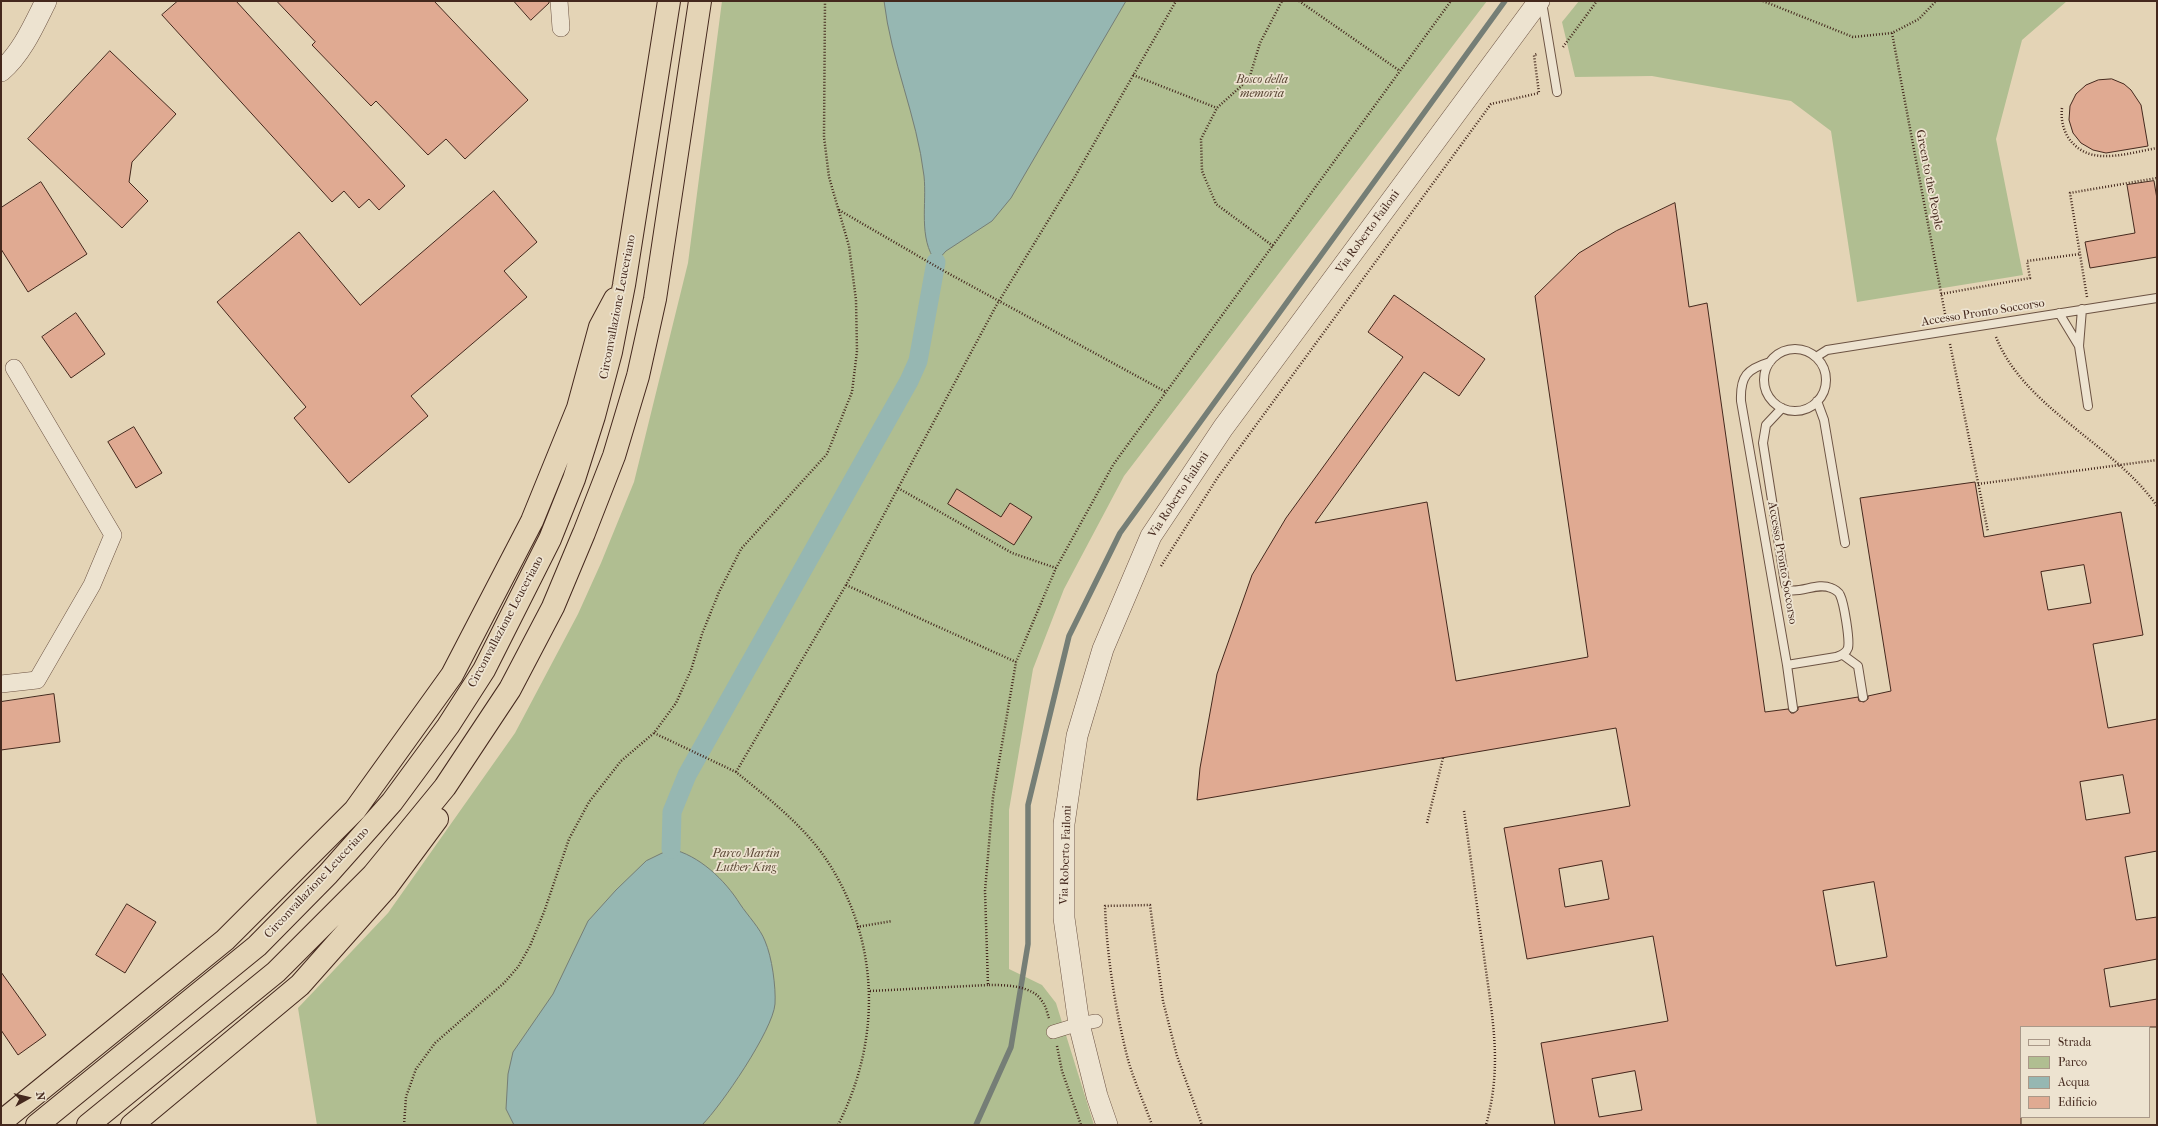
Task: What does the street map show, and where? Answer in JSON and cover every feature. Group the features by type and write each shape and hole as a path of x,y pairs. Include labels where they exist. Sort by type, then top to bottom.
{"highway":[{"name":"Circonvallazione Leuceriano","path":"37,1125 257,946 328,874 392,802 448,726 484,670 550,539 574,479 611,352 624,284 669,1"},
{"path":"88,1125 276,972 373,876 445,787 510,689 553,607 584,533 614,456 638,376 655,299 700,1"},
{"path":"1,1122 225,940 355,810 452,675 528,528 578,408 600,326 624,284"},
{"path":"132,1125 300,985 386,888 494,742 510,689"}],"street":[{"path":"1,71 9,64 30,33 46,1"},
{"path":"560,1 562,28"},
{"name":"Via Roberto Failoni","path":"1107,1125 1097,1096 1087,1023 1064,918 1064,824 1076,743 1103,649 1151,536 1223,428 1540,1"},
{"path":"1,684 37,680 92,585 113,535 14,368"},
{"path":"1053,1032 1087,1023"}],"lane":[{"path":"1540,1 1557,92"},
{"name":"Accesso Pronto Soccorso","path":"1793,708 1787,665 1741,401 1742,382 1746,374 1756,366 1770,362 1778,354 1788,350 1798,349 1816,358 1827,350 2157,298"},
{"path":"2086,309 2079,346 2088,406"},
{"path":"2058,313 2079,346"},
{"path":"1770,362 1764,379 1765,388 1774,403 1791,411 1810,407 1823,393 1825,374 1816,358"},
{"path":"1817,401 1824,420 1845,543"},
{"name":"Accesso Pronto Soccorso","path":"1782,408 1766,425 1763,443 1785,583 1788,590 1794,591 1825,586 1833,588 1840,594 1849,641 1847,649 1843,655"},
{"path":"1787,665 1843,655 1858,666 1863,697"}],"path":[{"path":"404,1125 406,1097 416,1069 434,1043 504,983 518,967 530,946 544,912 569,839 589,802 622,762 654,733 676,704 691,670 702,634 719,592 740,549 827,454 852,392 857,351 856,300 849,246 829,177 824,137 825,1"},
{"path":"736,772 846,585 1000,300 1073,180 1176,1"},
{"path":"1273,246 1216,204 1202,172 1201,139 1217,108 1249,79 1260,43 1282,1"},
{"path":"1299,1 1400,71"},
{"path":"988,985 985,891 993,805 1016,662 1056,568 1113,465 1451,1"},
{"path":"1159,570 1218,477 1491,104 1539,93 1534,55 1562,49 1597,1"},
{"path":"1763,1 1853,37 1892,33 1919,19 1936,1"},
{"name":"Green to the People","path":"1892,33 1948,331 1988,532"},
{"path":"1133,75 1217,108"},
{"path":"2062,108 2062,123 2067,139 2084,152 2103,157 2157,148"},
{"path":"2086,309 2080,254 2070,193 2157,178"},
{"path":"839,209 944,271 1000,300 1166,392"},
{"path":"1941,294 2030,278 2028,261 2080,254"},
{"path":"1991,324 2002,352 2022,379 2063,418 2120,464 2157,506"},
{"path":"1978,484 2157,460"},
{"path":"898,488 1012,553 1056,568"},
{"path":"846,585 1016,662"},
{"path":"654,733 688,751 736,772 798,825 825,859 849,900 864,948 870,991 869,1018 863,1055 851,1100 838,1125"},
{"path":"1427,823 1443,758"},
{"path":"1464,811 1492,1008 1496,1057 1493,1098 1486,1125"},
{"path":"1152,1125 1127,1058 1113,985 1106,938 1105,906 1150,905 1163,1001 1177,1056 1202,1125"},
{"path":"857,927 892,921"},
{"path":"870,991 988,985 1005,986 1033,991 1043,1001 1053,1032 1062,1070 1081,1125"}],"green space":[{"name":"Parco Martin Luther King","path":"722,1 1487,1 1124,476 1064,589 1033,669 1009,810 1009,969 1042,985 1056,1003 1094,1125 317,1125 298,1008 388,913 515,733 578,614 601,563 634,482 688,263"},
{"path":"1579,1 2067,1 2022,40 1996,139 2023,275 1857,302 1831,131 1791,101 1652,76 1575,77 1562,22"}],"water":[{"path":"884,1 1126,1 1011,198 992,221 946,251 936,262 930,253 925,232 925,187 921,154 892,45"},
{"path":"671,849 681,852 701,863 719,878 734,895 763,936 770,955 773,972 775,1004 772,1016 756,1049 721,1102 702,1125 514,1125 506,1109 508,1074 513,1052 553,994 588,921 616,890 646,861"}],"building":[{"path":"178,1 236,1 405,186 379,210 369,199 359,208 344,191 332,202 162,15"},
{"path":"277,1 434,1 528,100 465,159 446,139 428,155 376,101 371,106 312,45 315,42"},
{"path":"514,1 549,1 549,3 531,20"},
{"path":"110,51 176,114 132,162 129,182 148,201 122,228 28,139"},
{"path":"2112,79 2124,84 2131,90 2141,105 2148,146 2106,153 2093,150 2081,143 2073,133 2069,120 2070,106 2076,94 2086,85 2098,80"},
{"path":"2154,181 2157,199 2157,257 2090,268 2085,242 2135,233 2127,185"},
{"path":"41,182 87,254 28,292 1,249 1,208"},
{"path":"494,191 537,242 504,271 527,297 411,396 428,416 349,483 294,418 306,407 217,302 299,232 360,305"},
{"path":"1675,203 1689,307 1707,303 1765,712 1788,709 1791,713 1794,713 1798,710 1798,707 1858,697 1859,701 1864,702 1868,699 1868,696 1891,691 1860,498 1975,482 1984,537 2121,512 2143,635 2093,644 2108,728 2157,719 2157,851 2125,857 2136,920 2157,917 2157,959 2104,969 2110,1007 2157,999 2157,1027 2020,1026 2021,1125 1555,1125 1541,1043 1668,1021 1653,936 1527,959 1504,828 1630,806 1616,728 1197,800 1200,768 1217,674 1252,575 1286,518 1403,357 1368,332 1394,295 1485,359 1459,396 1424,372 1315,523 1427,502 1456,681 1588,657 1535,296 1579,253 1616,231","holes":["2084,565 2091,603 2048,610 2041,572","2123,775 2130,813 2086,820 2080,782","1602,861 1609,899 1565,907 1559,869","1874,882 1887,957 1836,966 1823,891","1635,1071 1642,1110 1599,1117 1592,1079"]},
{"path":"76,313 105,354 71,378 42,337"},
{"path":"134,427 162,473 136,488 108,442"},
{"path":"957,489 1001,517 1010,503 1032,517 1014,545 948,504"},
{"path":"54,694 60,742 1,750 1,702"},
{"path":"127,904 156,922 125,973 96,955"},
{"path":"1,972 46,1035 18,1055 1,1030"}],"waterway":[{"path":"976,1125 1011,1047 1028,944 1028,805 1069,636 1120,533 1505,1"},
{"path":"671,849 672,812 687,775 909,381 918,361 936,262"}],"park label":[{"name":"Bosco della memoria","path":"1262,87"}]}
